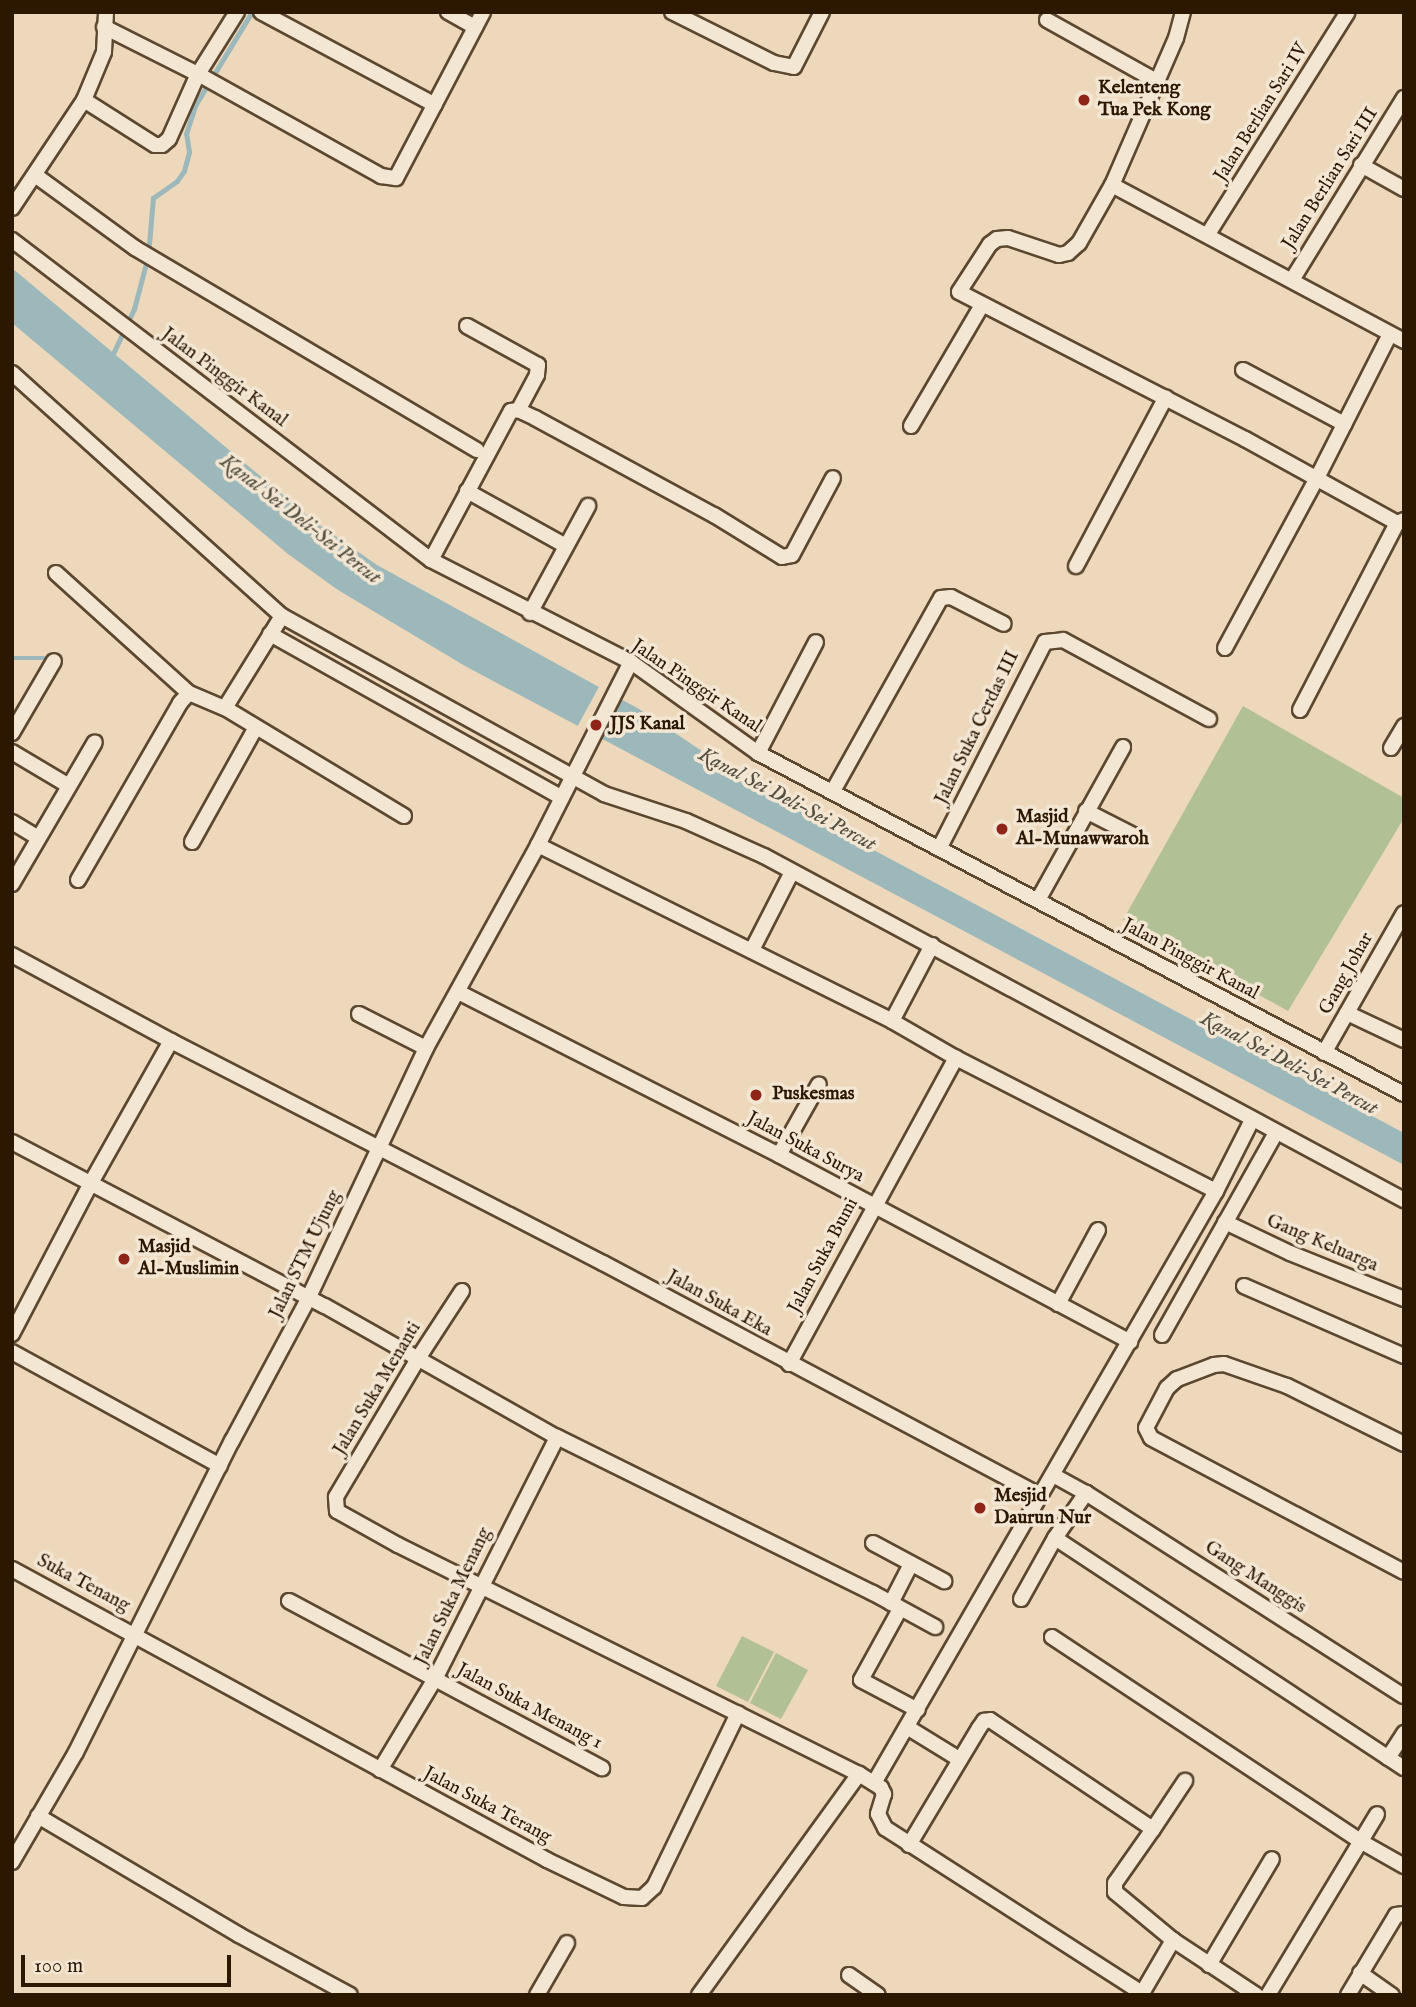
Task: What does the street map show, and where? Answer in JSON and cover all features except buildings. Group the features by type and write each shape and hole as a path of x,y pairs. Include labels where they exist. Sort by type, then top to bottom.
{"street":[{"path":"84,100 155,145 162,145 169,139 237,12"},
{"path":"448,12 475,27"},
{"path":"12,208 84,100 104,52 105,20 231,93 388,178 396,178 483,12"},
{"path":"672,12 774,62 794,67 822,12"},
{"path":"1183,12 1176,38 1112,186 1079,243 1068,253 1049,253 1007,238 990,244 959,292 1402,521 1300,710"},
{"name":"Jalan Berlian Sari IV","path":"1208,234 1348,12"},
{"path":"261,13 435,105"},
{"path":"1047,20 1156,81"},
{"name":"Jalan Berlian Sari III","path":"1292,280 1404,98"},
{"path":"1361,165 1404,189"},
{"path":"35,175 135,248 477,450"},
{"path":"1112,186 1208,234 1404,341"},
{"name":"Jalan Pinggir Kanal","path":"12,240 107,315 431,559 628,668 758,752 1404,1094"},
{"path":"911,426 982,305"},
{"path":"431,559 507,415 518,410 537,375 538,365 467,326"},
{"path":"1225,648 1317,478 1390,334"},
{"path":"1243,370 1344,424"},
{"path":"12,373 282,617 573,774 604,794 686,821 792,872 1404,1200"},
{"path":"1076,566 1166,397"},
{"path":"518,410 714,515 782,556 792,555 833,478"},
{"path":"467,491 566,546"},
{"path":"530,613 588,506"},
{"path":"56,573 189,693 225,708 255,729 404,816"},
{"path":"832,791 941,598 951,597 1004,624"},
{"path":"225,708 282,617"},
{"path":"270,634 561,797"},
{"name":"Jalan Suka Cerdas III","path":"940,847 1045,642 1063,640 1209,719"},
{"path":"758,752 816,642"},
{"path":"12,733 54,661"},
{"name":"Jalan STM Ujung","path":"12,1862 76,1752 308,1298 426,1048 460,993 628,668"},
{"path":"78,880 180,704 189,693"},
{"path":"1391,748 1404,726"},
{"path":"192,842 255,729"},
{"path":"12,884 37,836 95,741"},
{"path":"1038,901 1123,747"},
{"path":"12,752 69,786"},
{"path":"1086,811 1139,838"},
{"path":"12,822 37,836"},
{"path":"538,845 892,1021 956,1058 1216,1191"},
{"path":"752,950 792,872"},
{"name":"Gang Johar","path":"1324,1053 1404,913"},
{"path":"892,1021 932,945"},
{"name":"Jalan Suka Eka","path":"12,955 171,1041 615,1269 789,1364 1040,1495"},
{"name":"Jalan Suka Surya","path":"460,993 779,1155 1130,1342"},
{"path":"1347,1013 1404,1040"},
{"path":"359,1014 426,1048"},
{"path":"12,1334 92,1181 171,1041"},
{"name":"Jalan Suka Bumi","path":"789,1364 956,1058"},
{"path":"779,1155 819,1084"},
{"path":"874,1783 1130,1342 1216,1191 1252,1120"},
{"path":"1162,1335 1276,1133"},
{"path":"12,1142 92,1181 419,1357 557,1437 935,1627"},
{"name":"Gang Keluarga","path":"1225,1222 1290,1253 1404,1299"},
{"path":"1058,1304 1098,1230"},
{"path":"1244,1286 1404,1356"},
{"name":"Jalan Suka Menanti","path":"462,1291 335,1497 337,1511 366,1529 480,1585"},
{"path":"12,1352 220,1466"},
{"path":"1404,1444 1287,1386 1224,1364 1177,1379 1167,1388 1146,1428 1151,1438 1404,1572"},
{"name":"Jalan Suka Menang","path":"380,1770 435,1679 480,1585 557,1437"},
{"name":"Gang Manggis","path":"1053,1475 1086,1493 1404,1696"},
{"path":"1021,1599 1055,1538 1086,1493"},
{"path":"1055,1538 1404,1768"},
{"path":"873,1543 944,1581"},
{"path":"911,1564 896,1606 861,1680 918,1710"},
{"name":"Suka Tenang","path":"12,1569 135,1634"},
{"path":"480,1585 874,1783 884,1794 878,1814 885,1828 1142,1994 1173,1940"},
{"name":"Jalan Suka Menang 1","path":"289,1601 602,1768"},
{"name":"Jalan Suka Terang","path":"135,1634 558,1866 624,1897 642,1898 654,1886 738,1713"},
{"path":"1052,1637 1360,1841 1404,1866"},
{"path":"909,1845 958,1759 984,1721 990,1720 1153,1829"},
{"path":"907,1727 958,1759"},
{"path":"1388,1758 1404,1732"},
{"path":"699,1995 859,1774"},
{"path":"1185,1780 1113,1887 1115,1892 1173,1940 1256,1995"},
{"path":"1268,1995 1377,1814"},
{"path":"38,1816 239,1935 350,1995"},
{"path":"1209,1965 1272,1859"},
{"path":"1348,1995 1396,1914 1404,1914"},
{"path":"537,1995 567,1943"},
{"path":"1360,1973 1392,1995"},
{"path":"849,1975 878,1995"}],"green space":[{"path":"1243,706 1404,798 1404,818 1288,1011 1123,920"},
{"path":"742,1636 774,1652 748,1702 716,1686"},
{"path":"776,1653 808,1670 781,1719 750,1703"}],"water":[{"name":"Kanal Sei Deli–Sei Percut","path":"12,268 314,521 377,565 639,709 735,773 838,831 1404,1133 1404,1165 465,666 338,590 288,554 12,323"}],"pier":[{"path":"600,685 623,697 599,741 576,729"}],"waterway":[{"path":"112,356 134,309 148,256 153,198 177,181 184,171 189,152 186,134 196,104 252,12"},
{"path":"12,658 44,658"}],"place":[{"name":"Kelenteng Tua Pek Kong","path":"1084,100"},
{"name":"JJS Kanal","path":"596,725"},
{"name":"Masjid Al-Munawwaroh","path":"1002,829"},
{"name":"Puskesmas","path":"756,1095"},
{"name":"Masjid Al-Muslimin","path":"124,1259"},
{"name":"Mesjid Daurun Nur","path":"980,1508"}]}
